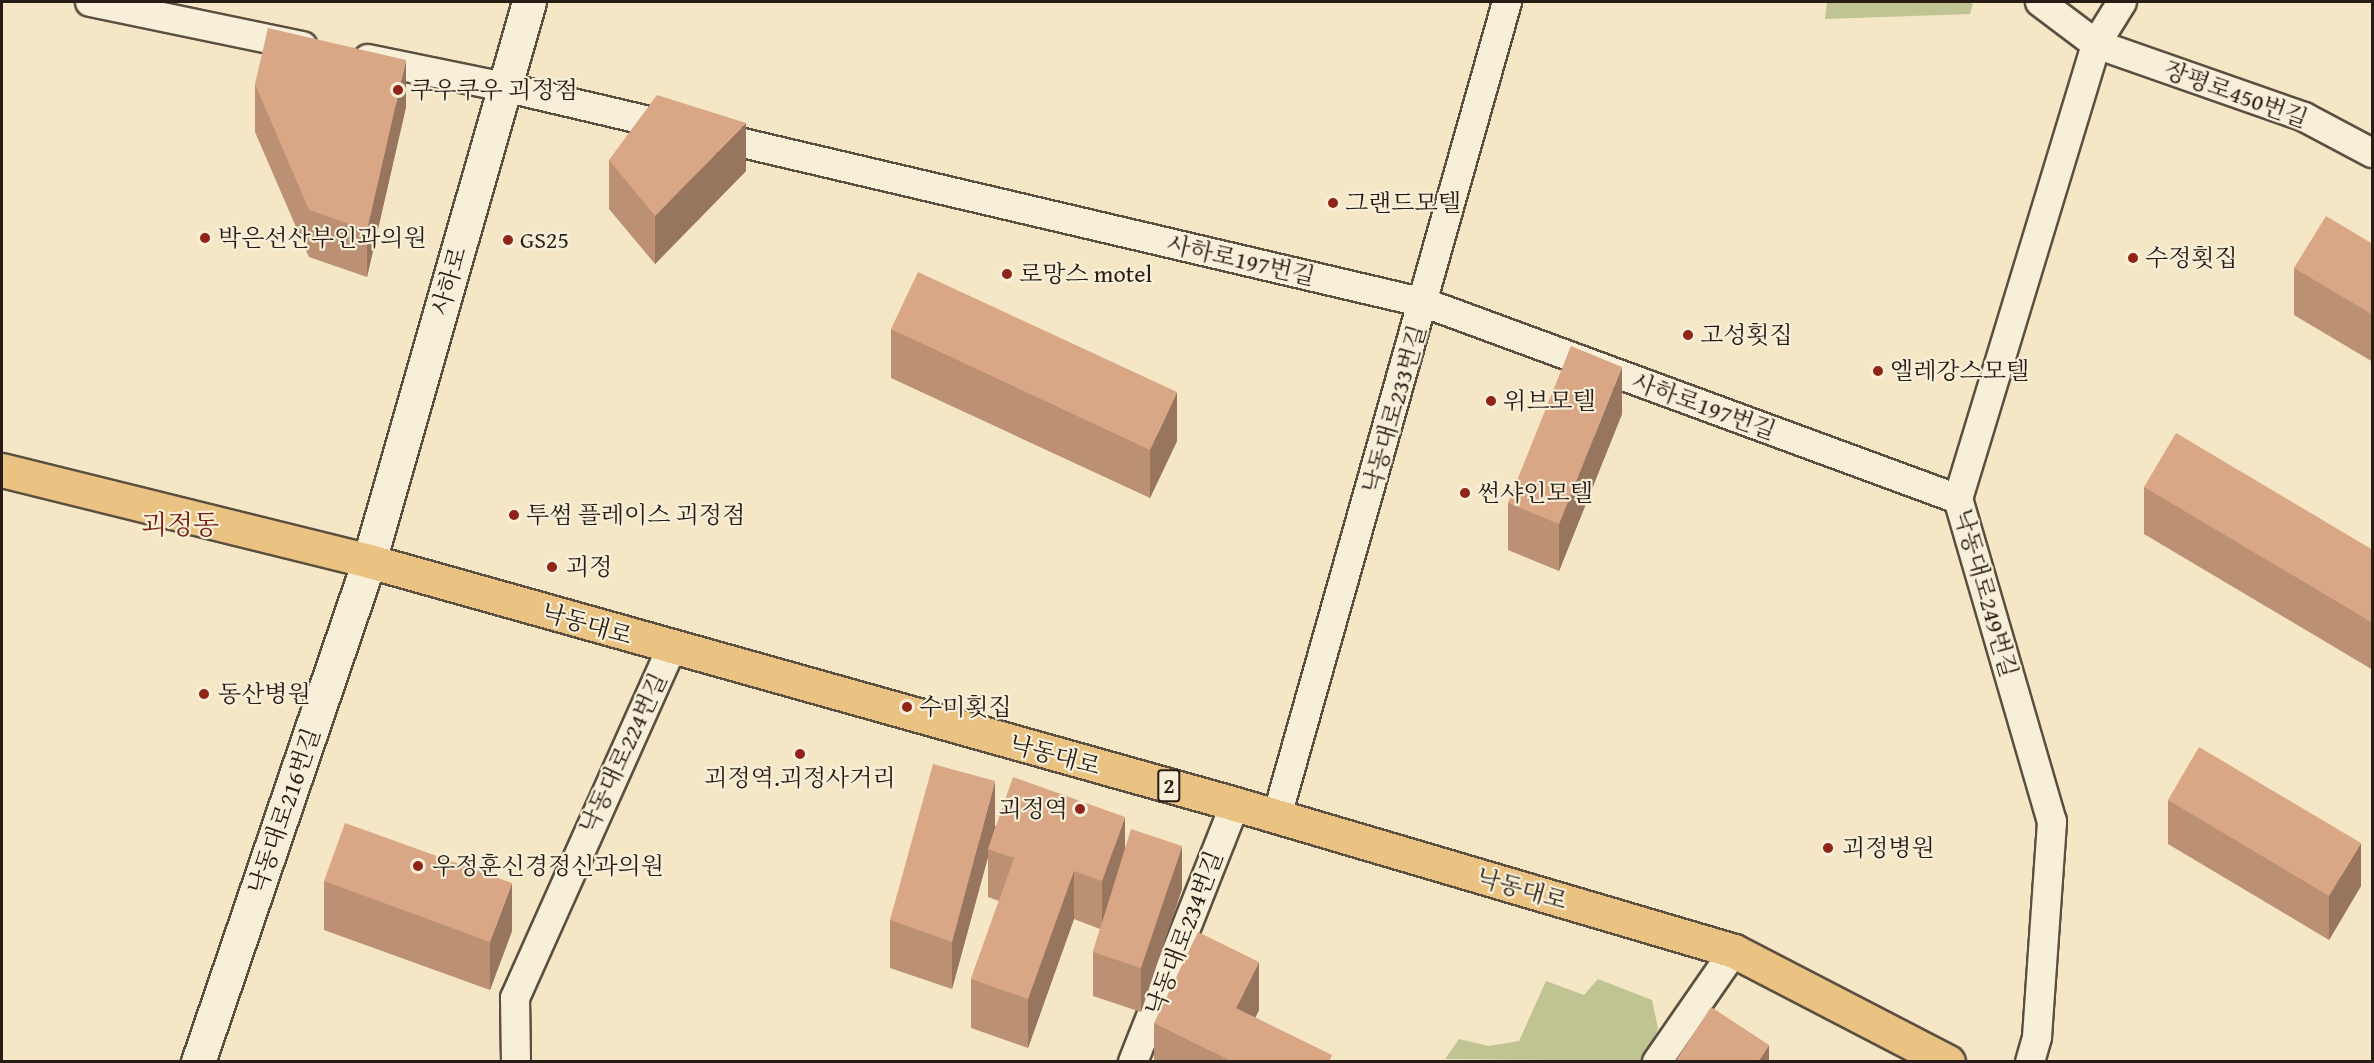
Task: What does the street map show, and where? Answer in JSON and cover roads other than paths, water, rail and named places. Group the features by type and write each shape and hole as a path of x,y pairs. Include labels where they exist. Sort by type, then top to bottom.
{"main road":[{"name":"낙동대로","path":"2,470 369,561 671,649 1235,804 1734,951 1948,1062"}],"street":[{"name":"사하로197번길","path":"90,2 504,87 1425,303 1958,500"},
{"name":"사하로","path":"369,561 529,2"},
{"name":"낙동대로233번길","path":"1277,816 1425,303 1507,2"},
{"name":"장평로450번길","path":"2040,2 2096,44 2304,117 2373,153"},
{"name":"낙동대로249번길","path":"2030,1062 2037,1037 2052,822 1958,500 2096,44 2122,2"},
{"name":"낙동대로216번길","path":"198,1062 369,561"},
{"name":"낙동대로224번길","path":"516,1062 515,998 671,649"},
{"name":"낙동대로234번길","path":"1133,1062 1235,804"},
{"path":"1657,1062 1734,951"}],"place":[{"name":"쿠우쿠우 괴정점","path":"398,90"},
{"name":"그랜드모텔","path":"1333,203"},
{"name":"박은선산부인과의원","path":"205,238"},
{"name":"GS25","path":"508,240"},
{"name":"수정횟집","path":"2133,258"},
{"name":"로망스 motel","path":"1007,274"},
{"name":"고성횟집","path":"1688,335"},
{"name":"엘레강스모텔","path":"1878,371"},
{"name":"위브모텔","path":"1491,401"},
{"name":"썬샤인모텔","path":"1465,493"},
{"name":"투썸 플레이스 괴정점","path":"514,515"},
{"name":"괴정","path":"552,567"},
{"name":"동산병원","path":"204,694"},
{"name":"수미횟집","path":"907,707"},
{"name":"괴정역.괴정사거리","path":"800,754"},
{"name":"괴정역","path":"1080,809"},
{"name":"괴정병원","path":"1828,848"},
{"name":"우정훈신경정신과의원","path":"418,866"}],"district":[{"name":"괴정동","path":"180,525"}]}
